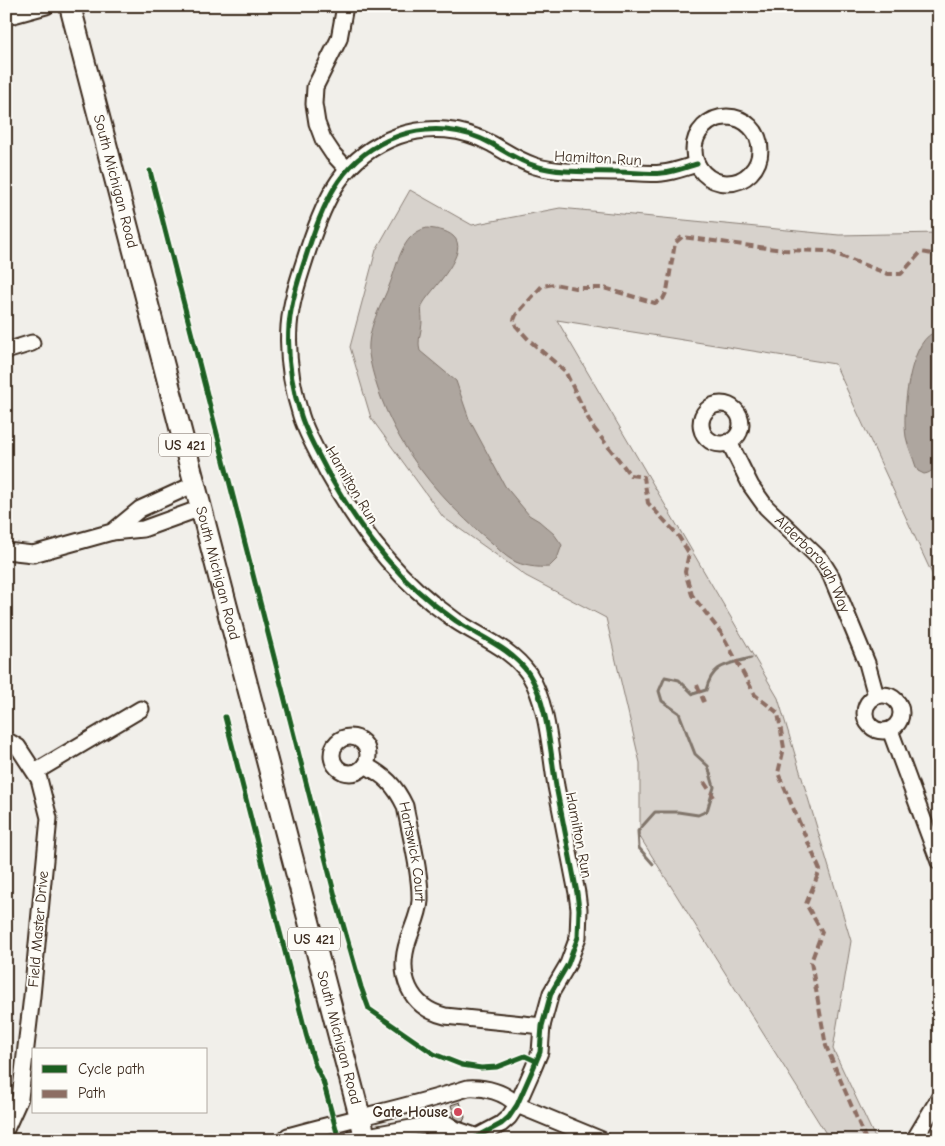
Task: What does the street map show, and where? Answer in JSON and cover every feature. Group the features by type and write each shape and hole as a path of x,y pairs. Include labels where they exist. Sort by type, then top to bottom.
{"main road":[{"name":"South Michigan Road","path":"70,6 364,1131"}],"street":[{"path":"6,17 46,6"},
{"path":"336,6 341,23"},
{"path":"345,6 339,39 315,86 314,104 317,123 323,139 347,170"},
{"path":"723,117 738,119 752,127 758,136 759,158 754,169 746,177 736,182 724,183 713,180 704,174 697,164 694,144 704,126 713,120 723,117"},
{"name":"Hamilton Run","path":"475,1139 501,1124 509,1117 517,1105 540,1052 542,1026 551,993 568,964 578,937 579,909 577,893 544,717 534,684 528,673 506,650 456,620 403,576 375,546 345,503 314,446 302,418 294,390 289,326 292,300 322,210 337,181 352,164 372,149 397,137 431,129 477,136 533,166 554,170 661,173 697,164"},
{"path":"6,350 32,343"},
{"name":"Alderborough Way","path":"729,442 752,486 766,507 820,560 831,576 867,663 876,696"},
{"path":"112,532 140,509 195,484"},
{"path":"6,551 33,554 112,532 143,529 201,508"},
{"path":"883,695 894,699 901,709 899,722 890,730 879,731 874,729 866,720 865,709 876,696 883,695"},
{"path":"35,772 141,709"},
{"path":"890,730 939,862"},
{"name":"Field Master Drive","path":"6,740 18,747 39,778 49,818 20,1098 6,1129"},
{"name":"Hartswick Court","path":"366,765 383,775 400,794 405,806 420,886 418,915 404,955 405,980 412,994 420,1005 432,1013 542,1026"},
{"path":"344,1140 443,1096 468,1088 480,1088 503,1095 517,1105 602,1140"},
{"path":"440,1130 443,1096"},
{"path":"914,1140 939,1098"},
{"path":"284,1140 288,1136 334,1123 364,1131 456,1128 475,1139"}],"shaded area":[{"path":"410,190 472,225 560,208 839,235 939,233 939,589 835,364 557,320 778,698 851,941 833,1049 876,1140 830,1140 640,837 640,763 606,618 526,576 443,517 371,418 350,347 376,250"},
{"path":"427,228 444,231 453,236 457,243 457,251 449,269 423,304 419,343 420,351 456,381 469,419 505,486 529,515 554,534 562,545 557,559 549,567 530,566 512,560 466,520 441,495 419,467 400,438 378,390 372,370 369,349 375,318 403,247 413,235"},
{"path":"933,333 939,334 939,457 934,468 924,474 918,471 916,467 906,437 906,396 918,351 925,340"}],"building":[{"name":"Gate House","path":"460,1102 465,1117 463,1122 455,1118 451,1105"}],"waterway":[{"path":"653,864 639,848 638,831 655,812 678,812 698,815 707,811 714,787 708,766 695,754 679,713 662,701 659,691 665,677 679,680 693,694 706,690 709,681 722,666 751,658"}],"marked path":[{"path":"866,1140 826,1046 811,962 822,932 806,904 820,870 778,773 784,748 778,713 755,695 722,634 692,595 685,572 689,553 677,534 648,503 644,477 630,475 592,426 565,371 530,341 516,326 514,320 516,315 542,286 554,284 575,288 604,288 655,303 663,299 667,291 675,243 682,237 783,250 828,251 888,274 901,274 921,252 932,254 939,258"},
{"path":"697,685 704,702"},
{"path":"704,782 714,797"}],"cycle path":[{"path":"471,1140 501,1124 509,1117 517,1105 540,1052 542,1026 551,993 568,964 578,937 579,909 577,893 544,713 535,686 522,665 505,650 456,621 416,589 386,559 338,490 306,430 295,394 291,372 289,337 290,316 294,297 314,231 329,196 350,167 363,155 398,136 434,129 469,134 529,164 545,169 577,172 657,174 697,164"},
{"path":"150,171 335,896 369,1009 434,1054 462,1065 481,1068 497,1067 525,1056 536,1061"},
{"path":"225,717 306,1034 315,1065 323,1081 339,1140"}],"place":[{"name":"Gate House","path":"458,1112"}]}
